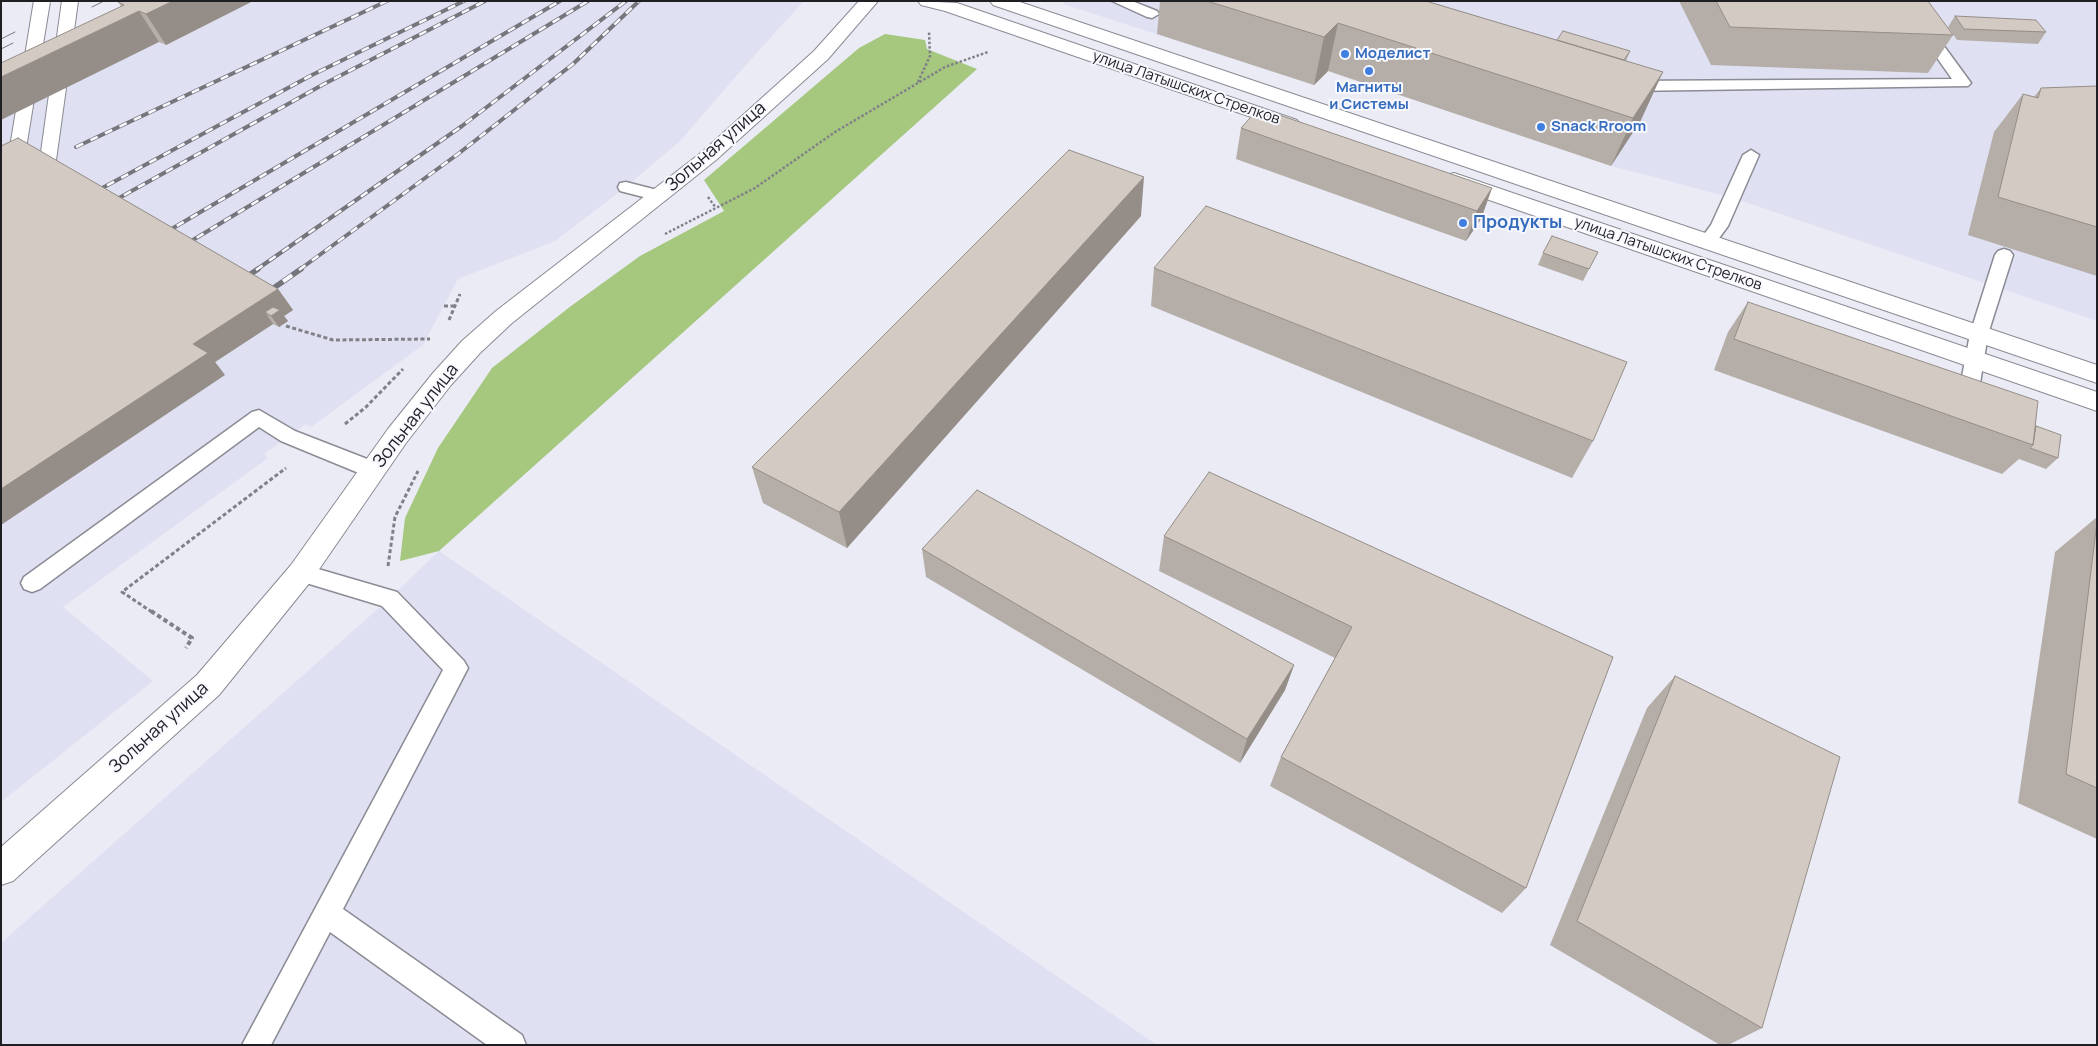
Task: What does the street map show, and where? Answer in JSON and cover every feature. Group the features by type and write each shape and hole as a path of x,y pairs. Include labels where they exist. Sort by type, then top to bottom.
{"street":[{"name":"Зольная улица","path":"1,869 208,685 302,573 373,470 442,379 471,347 504,317 709,156 815,60 869,1"},
{"name":"улица Латышских Стрелков","path":"927,1 951,7 1309,130"},
{"name":"улица Латышских Стрелков","path":"998,1 2097,374"},
{"name":"улица Латышских Стрелков","path":"1431,172 2097,402"}],"lane":[{"path":"13,175 42,1"},
{"path":"45,186 70,1"},
{"path":"1119,1 1152,14"},
{"path":"1611,86 1963,83 1904,1"},
{"path":"1708,241 1719,226 1751,155"},
{"path":"626,187 659,196"},
{"path":"1952,412 1955,406 1967,402 1979,334 2004,255"},
{"path":"32,583 258,417 288,436 313,448 373,470"},
{"path":"256,1045 456,668 389,598 302,573"},
{"path":"326,913 512,1045"}],"path":[{"path":"917,83 930,56 929,32"},
{"path":"659,237 756,188 835,132 945,67 988,52"},
{"path":"447,324 460,294"},
{"path":"444,306 454,306"},
{"path":"286,326 333,340 431,339"},
{"path":"182,654 192,638 122,592 366,408"},
{"path":"370,593 390,562 395,517 420,467"}],"shaded area":[{"path":"253,1 804,1 681,140 626,187 555,241 458,279 423,345 311,427 306,424 264,454 268,458 63,607 153,681 1,802 1,120 159,42 166,45"},
{"path":"1066,1 2097,1 2097,321 1730,197 1611,166 1328,71 1314,85 1063,4"},
{"path":"439,551 1157,1045 1,1045 1,943 389,599"}],"green space":[{"path":"885,34 925,40 927,49 977,69 439,551 400,561 405,518 438,448 492,368 571,306 640,256 724,211 704,180 859,48"}],"building":[{"path":"119,1 173,1 146,14 139,11 1,77 1,63 124,5"},
{"path":"1207,1 1426,1 1663,72 1633,118 1338,23 1324,37"},
{"path":"1716,1 1928,1 1953,35 1730,27"},
{"path":"1955,16 2036,20 2046,32 1964,29"},
{"path":"1563,31 1630,51 1624,60 1557,40"},
{"path":"2097,86 2097,227 1998,197 2023,94 2038,98 2041,88"},
{"path":"1259,108 1492,188 1477,211 1241,128"},
{"path":"18,138 278,289 193,344 208,353 1,489 1,146"},
{"path":"1069,150 1144,177 839,512 752,467"},
{"path":"1206,206 1627,362 1593,441 1154,268"},
{"path":"1552,236 1598,252 1589,269 1543,253"},
{"path":"1748,302 2038,401 2033,445 1734,339"},
{"path":"273,307 280,310 271,316 265,312"},
{"path":"2036,426 2061,435 2058,458 2030,448 2033,445"},
{"path":"1209,472 1613,657 1526,888 1281,757 1352,627 1164,536"},
{"path":"977,490 1294,665 1247,739 922,549"},
{"path":"2097,522 2097,788 2066,774"},
{"path":"1675,676 1840,757 1762,1028 1577,921"}],"tram line":[{"path":"92,7 104,1"},
{"path":"1,39 15,32"},
{"path":"1,49 13,43"}],"railway":[{"path":"76,147 387,1"},
{"path":"93,193 312,75 464,1"},
{"path":"110,203 324,84 485,1"},
{"path":"163,234 560,1"},
{"path":"183,246 588,1"},
{"path":"256,270 462,126 626,1"},
{"path":"299,270 458,154 573,64 639,1"},
{"path":"242,280 258,269"},
{"path":"265,294 301,269"}],"place":[{"name":"Моделист","path":"1345,54"},
{"name":"Магниты и Системы","path":"1369,71"},
{"name":"Snack Rroom","path":"1541,127"},
{"name":"Продукты","path":"1463,223"}]}
